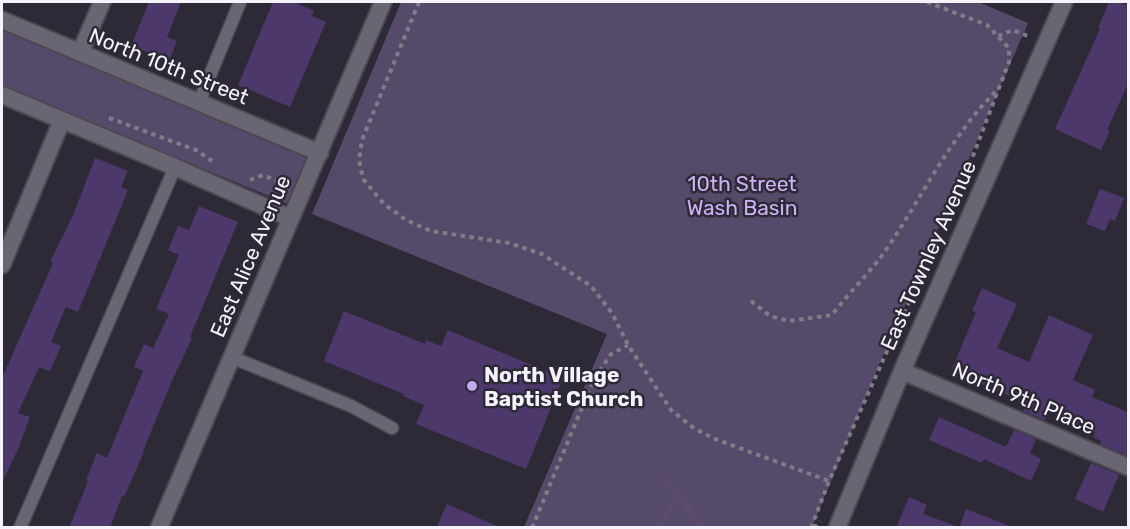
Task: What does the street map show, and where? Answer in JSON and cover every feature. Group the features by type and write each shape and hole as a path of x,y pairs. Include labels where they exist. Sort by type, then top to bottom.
{"street":[{"path":"80,53 102,2"},
{"name":"East Alice Avenue","path":"159,528 290,218 320,153 382,2"},
{"name":"East Townley Avenue","path":"837,528 902,371 1064,2"},
{"name":"North 10th Street","path":"2,20 320,153"},
{"path":"2,95 290,218"},
{"path":"2,265 62,120"},
{"name":"North 9th Place","path":"902,371 1128,467"}],"lane":[{"path":"199,102 240,2"},
{"path":"20,528 175,167"},
{"path":"231,357 351,406 392,428"}],"path":[{"path":"419,2 362,140 359,160 363,179 406,220 431,231 509,243 542,254 591,286 612,314 628,345 671,410 695,429 715,439 829,481"},
{"path":"927,2 987,25 1009,48 1009,62 966,174"},
{"path":"998,36 1013,30 1030,37"},
{"path":"751,302 770,316 789,321 832,315 844,298 868,276 949,148 974,113 997,89"},
{"path":"811,528 829,481 943,227"},
{"path":"532,528 593,381 611,354 628,345"},
{"path":"829,481 829,491"}],"green space":[{"name":"10th Street Wash Basin","path":"401,2 978,2 1028,23 881,360 812,527 524,527 607,334 312,214"},
{"path":"2,30 307,158 288,204 2,85"}],"building":[{"path":"149,2 181,2 167,37 177,41 169,61 131,46"},
{"path":"273,2 294,2 314,11 312,16 326,22 290,107 238,85"},
{"path":"1109,2 1119,2 1128,6 1128,84 1107,130 1110,131 1101,150 1055,129 1100,29 1098,28"},
{"path":"95,158 128,171 121,187 128,190 78,312 66,307 51,342 61,346 50,371 39,367 18,413 30,417 2,483 2,378 53,263 50,262 73,215"},
{"path":"1100,189 1124,198 1115,221 1110,219 1105,231 1086,224"},
{"path":"199,206 238,222 190,337 192,338 110,528 69,528 97,453 107,458 143,371 134,367 144,344 153,348 169,314 156,309 179,255 168,250 178,226 189,230"},
{"path":"982,288 1017,304 997,348 1029,362 1049,315 1093,335 1073,380 1095,390 1092,397 1128,412 1128,456 1100,444 1101,441 1093,437 1095,432 1048,412 1045,420 1023,411 1026,403 951,371 976,312 972,311"},
{"name":"North Village Baptist Church","path":"344,311 425,344 426,340 441,346 448,330 563,378 526,469 416,424 424,405 403,396 404,394 324,361"},
{"path":"939,417 1006,447 1014,430 1036,439 1030,453 1041,459 1031,481 984,459 982,463 929,440"},
{"path":"1091,463 1119,475 1103,512 1075,499"},
{"path":"909,497 927,505 923,514 956,526 955,528 896,528"},
{"path":"447,504 501,528 436,528"},
{"path":"966,509 1010,526 1010,528 959,528"}],"waterway":[{"path":"666,479 703,528"},
{"path":"660,528 677,494"}],"place":[{"name":"North Village Baptist Church","path":"472,386"}]}
